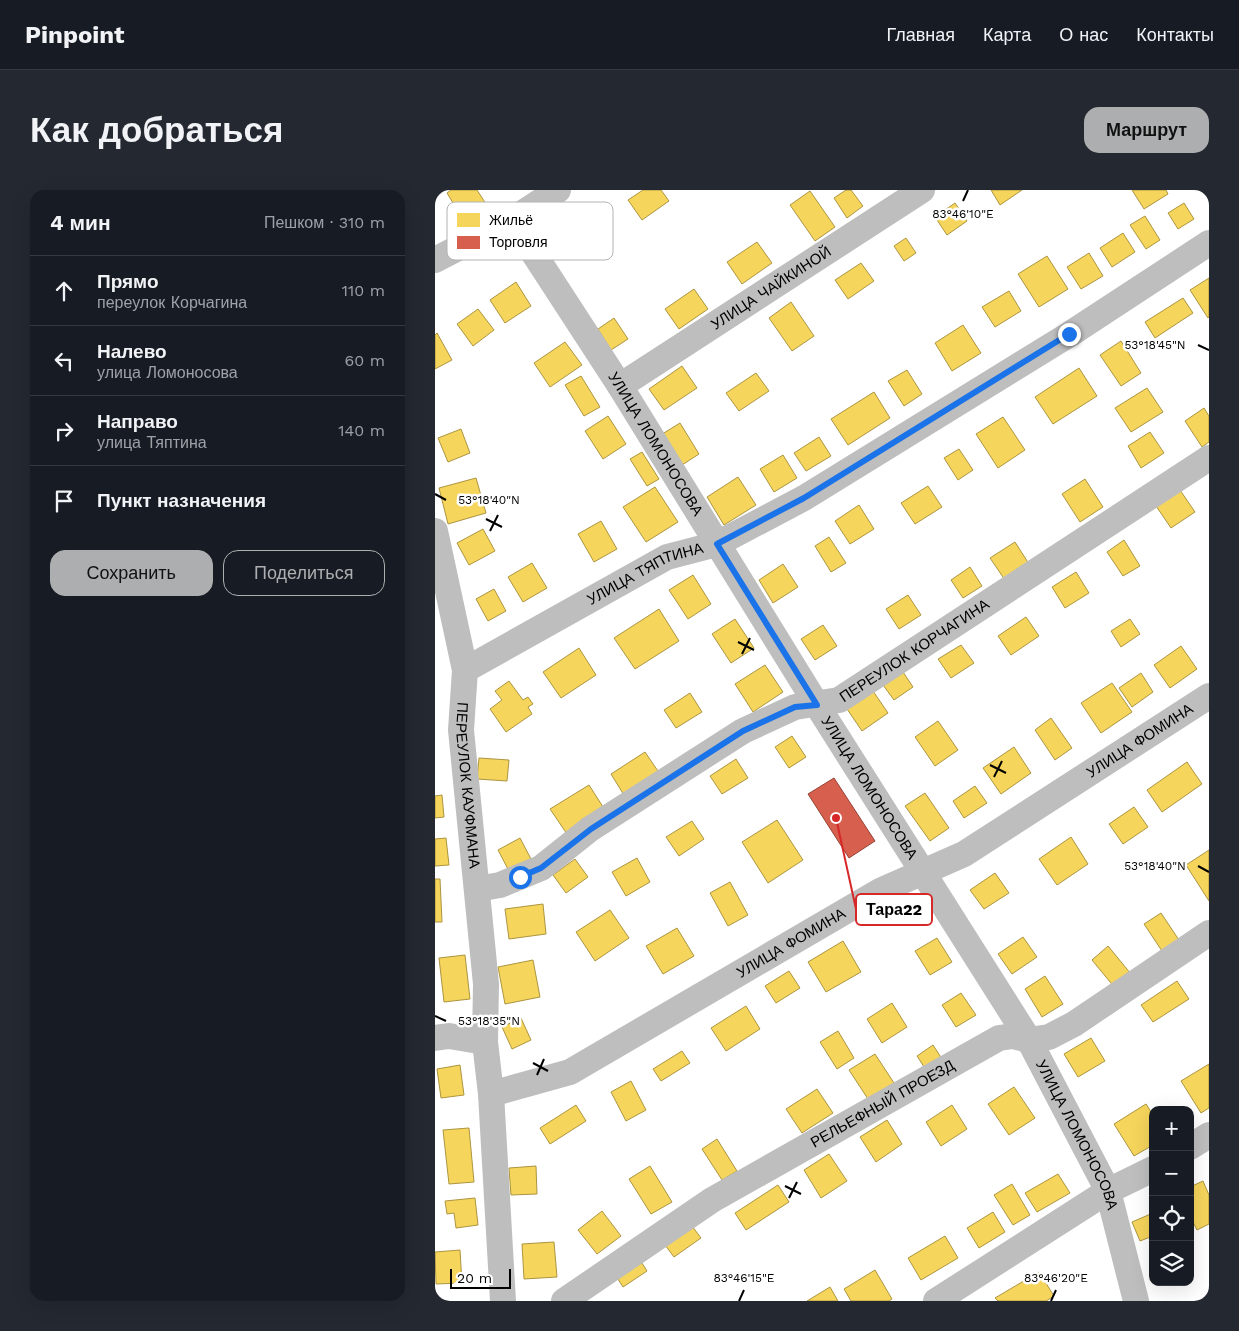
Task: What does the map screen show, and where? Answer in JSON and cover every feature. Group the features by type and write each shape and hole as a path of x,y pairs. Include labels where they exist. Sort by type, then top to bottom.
{"street":[{"path":"540,202 558,190"},
{"name":"УЛИЦА ЧАЙКИНОЙ","path":"620,386 922,190"},
{"name":"УЛИЦА ТЯПТИНА","path":"465,670 667,557 717,544 804,498 1061,339 1209,243"},
{"path":"435,260 447,254"},
{"name":"УЛИЦА ЛОМОНОСОВА","path":"538,260 620,386 817,705 1029,1040 1108,1192 1136,1301"},
{"name":"ПЕРЕУЛОК КОРЧАГИНА","path":"477,889 500,884 541,868 591,829 743,731 795,707 839,700 1209,458"},
{"name":"ПЕРЕУЛОК КАУФМАНА","path":"435,531 465,670 461,730 486,984 485,1042 491,1094 503,1301"},
{"name":"УЛИЦА ФОМИНА","path":"491,1094 570,1072 880,891 963,854 1209,696"},
{"name":"РЕЛЬЕФНЫЙ ПРОЕЗД","path":"564,1301 712,1200 999,1038 1013,1036 1029,1040 1049,1036 1074,1024 1209,933"},
{"path":"442,1037 485,1042"},
{"path":"1194,1144 1209,1135"},
{"path":"936,1301 1108,1192 1149,1171"}],"building: Жильё":[{"path":"451,190 477,190 485,202 452,202 447,193"},
{"path":"643,190 661,190 669,201 642,220 628,200"},
{"path":"846,190 851,190 863,206 847,218 834,198"},
{"path":"991,190 1022,190 1000,205"},
{"path":"1132,190 1166,190 1168,194 1144,209"},
{"path":"810,191 835,227 815,241 790,205"},
{"path":"955,203 967,221 947,235 935,217"},
{"path":"1184,203 1194,219 1178,229 1168,213"},
{"path":"1145,216 1160,240 1146,249 1130,225"},
{"path":"1123,233 1135,252 1112,267 1100,248"},
{"path":"906,238 916,253 904,261 894,246"},
{"path":"757,242 772,263 742,284 727,262"},
{"path":"1089,253 1103,276 1081,289 1067,267"},
{"path":"1047,256 1068,289 1039,307 1018,274"},
{"path":"861,263 874,281 848,299 835,280"},
{"path":"1209,278 1209,317 1208,318 1190,290"},
{"path":"516,282 531,306 505,323 490,300"},
{"path":"694,289 708,309 679,329 665,309"},
{"path":"1009,291 1021,311 995,327 982,307"},
{"path":"1183,298 1193,313 1155,338 1145,322"},
{"path":"791,302 814,336 792,351 769,318"},
{"path":"478,309 494,330 473,346 457,324"},
{"path":"614,318 628,339 611,350 598,329"},
{"path":"963,325 981,353 952,371 935,343"},
{"path":"437,333 452,360 435,369 435,335"},
{"path":"1121,341 1141,373 1121,386 1100,355"},
{"path":"565,342 582,365 550,387 534,363"},
{"path":"682,366 697,388 664,410 649,389"},
{"path":"1079,368 1097,396 1053,424 1035,397"},
{"path":"907,370 922,394 904,406 888,381"},
{"path":"756,373 769,391 739,411 726,393"},
{"path":"581,376 600,407 584,416 565,385"},
{"path":"1147,388 1163,412 1131,432 1115,408"},
{"path":"874,392 890,418 848,445 831,419"},
{"path":"1204,408 1209,416 1209,442 1202,447 1185,421"},
{"path":"608,416 626,444 603,459 585,431"},
{"path":"1003,417 1025,450 998,468 976,434"},
{"path":"680,423 699,454 679,467 659,436"},
{"path":"461,429 470,453 448,462 438,438"},
{"path":"1150,432 1164,453 1141,468 1128,446"},
{"path":"819,437 831,456 806,471 794,453"},
{"path":"959,449 973,470 958,480 944,458"},
{"path":"642,452 659,479 647,486 630,459"},
{"path":"783,455 797,478 774,492 760,469"},
{"path":"738,477 756,505 724,525 707,497"},
{"path":"476,478 486,513 448,524 439,488"},
{"path":"1085,479 1103,507 1080,522 1062,494"},
{"path":"928,486 942,507 915,524 901,503"},
{"path":"655,487 678,522 646,542 623,507"},
{"path":"1180,490 1195,512 1171,528 1156,506"},
{"path":"859,505 874,529 850,544 835,521"},
{"path":"601,521 617,549 594,562 578,534"},
{"path":"483,529 495,551 469,565 457,543"},
{"path":"829,537 846,563 831,572 815,546"},
{"path":"1124,540 1140,566 1123,576 1107,552"},
{"path":"1015,542 1029,564 1005,580 990,558"},
{"path":"532,563 547,588 523,602 508,577"},
{"path":"783,564 798,587 773,603 759,580"},
{"path":"970,567 982,586 963,598 951,580"},
{"path":"1076,572 1089,593 1065,608 1052,587"},
{"path":"693,575 711,604 688,619 669,590"},
{"path":"494,589 506,611 488,621 476,599"},
{"path":"908,595 921,615 899,629 886,609"},
{"path":"659,609 679,641 635,669 614,638"},
{"path":"1026,617 1039,636 1011,655 998,636"},
{"path":"735,619 754,648 731,663 712,634"},
{"path":"1130,619 1140,634 1121,647 1111,631"},
{"path":"823,625 837,646 815,660 801,639"},
{"path":"961,645 974,663 951,678 938,659"},
{"path":"1181,646 1197,669 1170,688 1154,665"},
{"path":"579,648 596,675 561,698 543,672"},
{"path":"765,665 783,692 753,712 735,684"},
{"path":"903,672 913,687 894,700 883,685"},
{"path":"1141,673 1153,692 1132,707 1119,688"},
{"path":"509,681 523,700 528,697 533,704 528,707 532,714 506,732 490,709 502,700 495,691"},
{"path":"1112,683 1132,712 1101,733 1081,703"},
{"path":"873,691 888,713 862,731 847,709"},
{"path":"690,693 702,712 676,728 664,710"},
{"path":"1051,718 1072,748 1055,760 1035,730"},
{"path":"938,721 958,750 935,766 915,737"},
{"path":"792,736 806,757 789,768 775,747"},
{"path":"1014,747 1031,773 1001,794 983,768"},
{"path":"645,752 662,777 627,800 611,774"},
{"path":"479,758 509,760 507,781 477,779"},
{"path":"736,759 748,778 722,794 710,776"},
{"path":"1187,762 1202,784 1162,812 1147,790"},
{"path":"589,785 605,810 567,834 550,809"},
{"path":"975,786 987,803 964,818 953,801"},
{"path":"925,793 949,828 930,841 905,806"},
{"path":"442,795 444,817 435,818 435,796"},
{"path":"1134,807 1148,827 1123,844 1109,824"},
{"path":"777,820 803,860 768,883 742,842"},
{"path":"692,821 704,839 679,856 666,837"},
{"path":"1071,837 1088,864 1057,885 1039,859"},
{"path":"446,838 449,865 435,866 435,839"},
{"path":"520,838 531,859 509,871 498,850"},
{"path":"1209,850 1209,901 1186,865"},
{"path":"637,858 650,882 626,896 612,872"},
{"path":"575,859 588,877 566,893 553,875"},
{"path":"995,873 1009,893 984,909 970,890"},
{"path":"435,879 440,879 442,922 435,922"},
{"path":"730,882 748,915 728,926 710,893"},
{"path":"543,904 546,934 509,939 505,909"},
{"path":"610,910 629,938 595,961 576,932"},
{"path":"1161,913 1181,943 1164,954 1144,924"},
{"path":"677,928 694,956 663,974 646,946"},
{"path":"1023,937 1037,957 1012,974 998,954"},
{"path":"937,938 952,962 930,975 915,951"},
{"path":"843,941 861,972 826,992 808,962"},
{"path":"1108,946 1131,974 1115,988 1092,960"},
{"path":"465,955 470,999 444,1002 439,958"},
{"path":"533,960 540,997 505,1004 498,967"},
{"path":"789,971 800,988 776,1003 765,986"},
{"path":"1045,976 1063,1004 1042,1017 1025,989"},
{"path":"1177,981 1189,999 1153,1022 1141,1005"},
{"path":"961,993 976,1015 956,1027 942,1005"},
{"path":"892,1003 907,1027 882,1043 867,1019"},
{"path":"746,1006 760,1029 726,1051 711,1028"},
{"path":"521,1018 531,1040 512,1049 502,1027"},
{"path":"838,1031 854,1058 837,1069 820,1042"},
{"path":"1091,1038 1105,1061 1078,1077 1064,1054"},
{"path":"933,1045 946,1065 930,1076 917,1056"},
{"path":"682,1051 690,1063 661,1081 653,1069"},
{"path":"875,1054 894,1083 868,1099 849,1070"},
{"path":"1209,1064 1209,1108 1201,1113 1181,1081"},
{"path":"460,1065 464,1095 441,1098 437,1069"},
{"path":"631,1081 646,1110 626,1121 611,1092"},
{"path":"1014,1087 1035,1118 1009,1135 988,1104"},
{"path":"817,1089 833,1113 802,1133 786,1109"},
{"path":"1146,1104 1149,1109 1149,1147 1134,1156 1114,1124"},
{"path":"576,1105 586,1121 550,1144 540,1128"},
{"path":"952,1105 967,1129 941,1146 926,1122"},
{"path":"887,1120 902,1144 876,1162 860,1137"},
{"path":"469,1128 474,1182 449,1184 443,1130"},
{"path":"717,1139 737,1171 722,1180 702,1149"},
{"path":"829,1154 847,1181 821,1198 804,1170"},
{"path":"536,1166 537,1194 511,1195 509,1168"},
{"path":"650,1166 672,1202 651,1214 629,1179"},
{"path":"1058,1174 1070,1193 1037,1212 1025,1193"},
{"path":"1203,1181 1209,1195 1209,1224 1197,1230 1194,1224 1194,1185"},
{"path":"1012,1184 1030,1215 1013,1225 994,1195"},
{"path":"778,1185 789,1202 746,1230 735,1213"},
{"path":"475,1198 478,1225 456,1228 454,1213 447,1214 445,1201"},
{"path":"602,1211 621,1236 597,1254 578,1230"},
{"path":"993,1212 1005,1232 979,1248 967,1228"},
{"path":"1149,1215 1149,1238 1140,1241 1132,1222"},
{"path":"692,1226 701,1238 674,1257 665,1245"},
{"path":"945,1236 958,1258 921,1280 908,1258"},
{"path":"554,1242 557,1277 524,1279 522,1244"},
{"path":"460,1250 462,1283 436,1284 435,1252"},
{"path":"640,1260 647,1271 623,1287 616,1276"},
{"path":"875,1270 892,1299 889,1301 851,1301 844,1289"},
{"path":"1039,1272 1054,1296 1046,1301 998,1301 995,1298"},
{"path":"830,1287 838,1301 807,1301"}],"building: Торговля":[{"path":"834,778 875,841 849,858 808,794"}],"place":[{"name":"Тара22","path":"836,818"}],"route":[{"path":"520,877 541,868 591,829 743,731 795,707 817,705 717,544 804,498 1069,334"}]}
